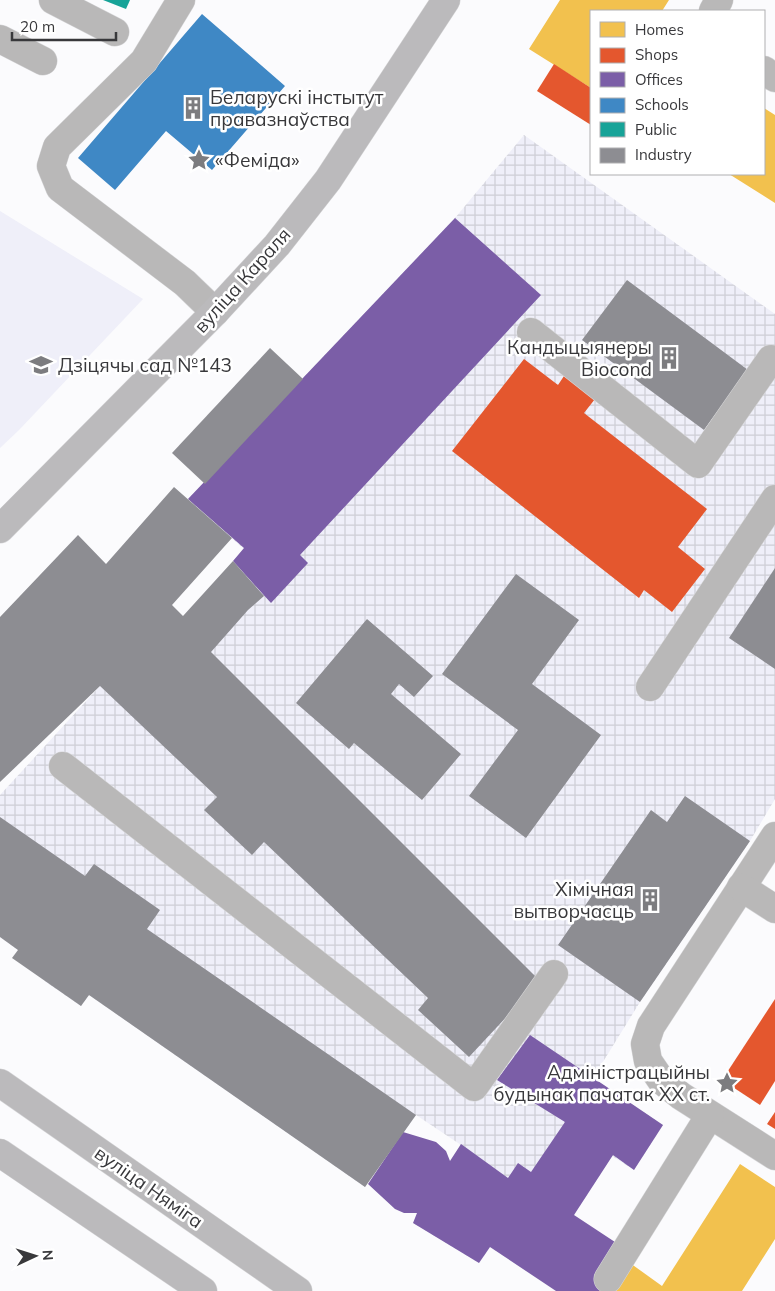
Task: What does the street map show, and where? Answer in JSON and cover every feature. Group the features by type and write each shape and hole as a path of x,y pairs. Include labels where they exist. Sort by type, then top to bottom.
{"main road":[{"name":"вуліца Караля","path":"0,529 215,312 277,245 328,180 446,0"},
{"name":"вуліца Няміга","path":"0,1083 298,1291"},
{"path":"0,1153 203,1291"}],"lane":[{"path":"53,0 115,32"},
{"path":"181,0 144,62 57,147 51,166 60,188 185,284 215,312"},
{"path":"0,39 43,61"},
{"path":"531,332 698,464 771,359"},
{"path":"650,687 775,499"},
{"path":"63,766 474,1087 554,974"},
{"path":"775,836 651,1026 645,1044 648,1061 661,1080 680,1096 775,1156"},
{"path":"741,887 775,909"},
{"path":"608,1279 710,1115"}],"shaded area":[{"path":"524,135 775,314 775,799 750,841 640,1002 593,1078 663,1125 634,1170 612,1156 574,1215 557,1291 490,1247 479,1263 413,1223 461,1145 416,1115 365,1187 89,995 81,1006 46,982 18,950 0,937 0,795 100,686 114,699 168,634 244,549 188,499 455,218"},
{"name":"Дзіцячы сад №143","path":"0,211 143,299 0,448"}],"building: Homes":[{"path":"560,0 669,0 663,10 590,10 590,87 529,49"},
{"path":"765,109 775,115 775,203 731,175 765,175"},
{"path":"740,1164 775,1187 775,1239 742,1291 612,1291 630,1263 662,1286"}],"building: Shops":[{"path":"554,64 590,87 590,124 537,91"},
{"path":"524,359 558,385 564,376 595,399 584,413 707,509 678,547 705,569 672,612 644,590 639,598 452,451"},
{"path":"775,999 775,1081 760,1105 722,1080"},
{"path":"775,1112 775,1129 767,1124"}],"building: Offices":[{"path":"455,218 541,295 300,555 308,563 271,603 233,561 244,548 188,499"},
{"path":"530,1035 663,1125 634,1170 613,1155 574,1215 618,1244 612,1291 556,1291 490,1247 479,1263 413,1223 417,1213 404,1213 395,1209 368,1184 403,1132 436,1142 446,1151 450,1161 461,1144 508,1178 518,1163 531,1172 565,1122 497,1080"}],"building: Schools":[{"name":"Беларускі інстытут правазнаўства","path":"202,14 285,86 212,170 166,131 115,190 78,158"}],"building: Public":[{"path":"103,0 130,0 126,9"}],"building: Industry":[{"name":"Кандыцыянеры Biocond","path":"627,280 748,370 704,430 582,340"},
{"path":"270,348 303,379 205,484 172,453"},
{"path":"174,487 232,538 172,605 183,616 233,561 264,596 248,610 211,652 540,981 469,1057 418,1010 428,998 264,842 252,855 204,810 217,797 100,686 0,782 0,617 78,535 106,564"},
{"path":"775,568 775,669 729,638"},
{"path":"516,574 579,620 532,684 601,735 526,838 469,796 518,730 442,674"},
{"path":"367,619 433,676 414,697 399,684 391,694 461,754 422,800 354,743 349,749 296,703"},
{"name":"Хімічная вытворчасць","path":"685,796 750,841 640,1002 558,945 651,810 667,822"},
{"path":"0,817 85,876 94,864 160,910 147,929 416,1115 365,1187 89,995 81,1006 12,958 18,950 0,937"}],"place":[{"name":"Беларускі інстытут правазнаўства","path":"193,108"},
{"name":"«Феміда»","path":"199,160"},
{"name":"Кандыцыянеры Biocond","path":"669,358"},
{"name":"Дзіцячы сад №143","path":"41,365"},
{"name":"Хімічная вытворчасць","path":"650,900"},
{"name":"Адміністрацыйны будынак пачатак XX ст.","path":"727,1083"}]}
